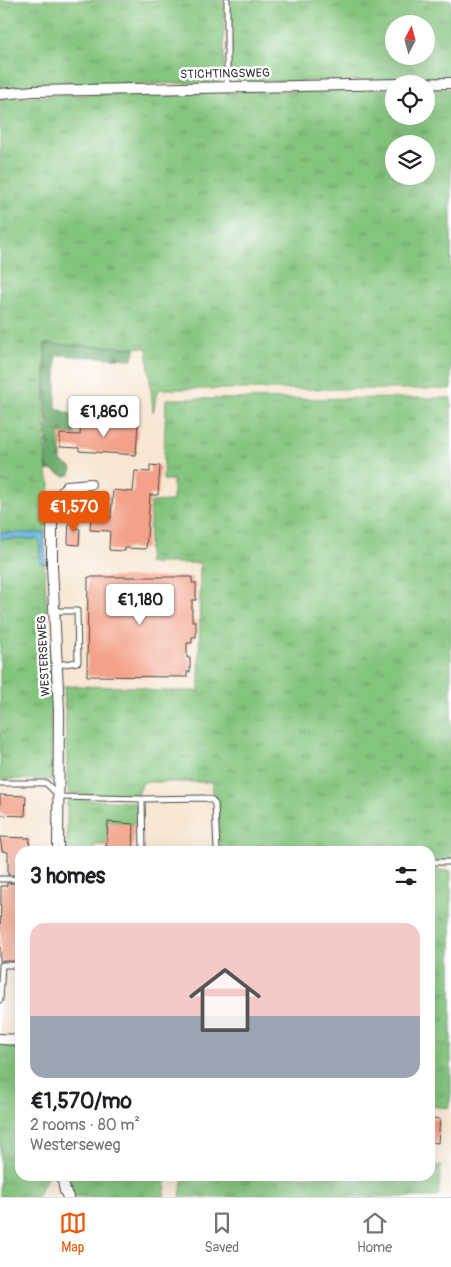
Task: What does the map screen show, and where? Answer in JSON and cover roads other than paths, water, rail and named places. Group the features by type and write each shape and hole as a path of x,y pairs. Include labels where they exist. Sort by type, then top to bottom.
{"street":[{"name":"STICHTINGSWEG","path":"0,94 34,91 227,86 451,83"},
{"name":"WESTERSEWEG","path":"58,846 60,796 52,520 56,500 67,486 90,484"},
{"path":"0,1039 15,1040"},
{"path":"63,1181 68,1197"}],"lane":[{"path":"227,0 227,86"},
{"path":"54,611 77,611 78,662 56,666"},
{"path":"0,783 46,783 60,796 142,799 205,798 212,800 215,804 217,846"},
{"path":"142,799 143,846"},
{"path":"435,862 451,862"},
{"path":"0,879 15,880"},
{"path":"0,1000 1,965 15,965"}],"water":[{"path":"0,533 45,533 46,564 40,563 40,542 37,539 0,539"}]}
